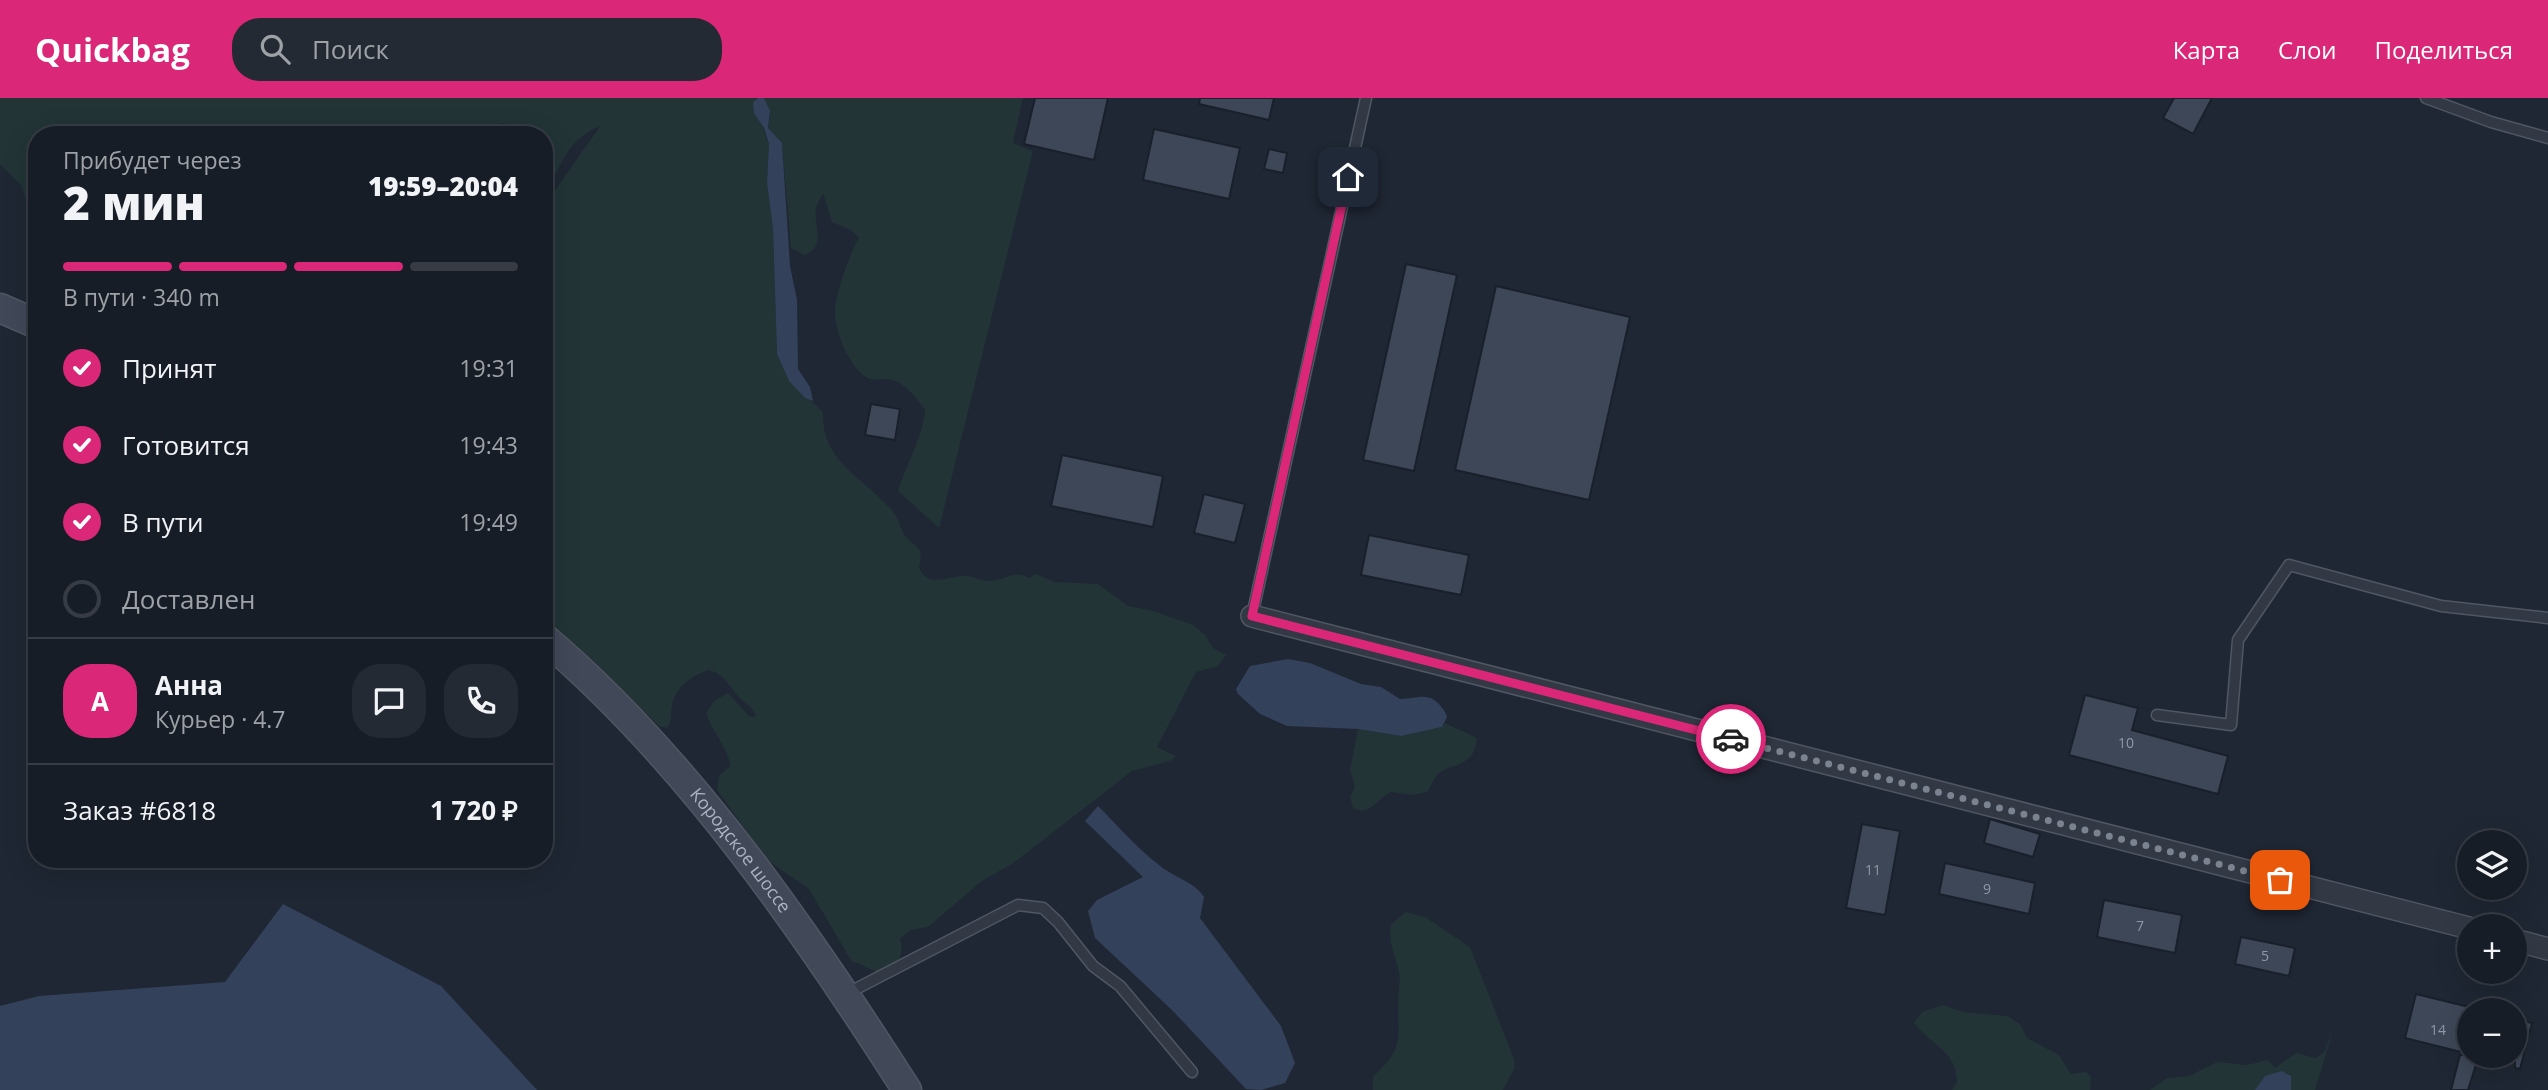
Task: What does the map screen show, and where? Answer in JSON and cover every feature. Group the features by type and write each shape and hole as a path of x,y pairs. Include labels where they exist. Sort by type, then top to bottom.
{"main road":[{"path":"0,308 28,320"},
{"name":"Кородское шоссе","path":"553,646 588,676 663,758 741,851 846,995 908,1090"}],"street":[{"path":"1252,616 2457,925"},
{"path":"2527,943 2548,949"}],"lane":[{"path":"1252,616 1366,98"},
{"path":"2426,98 2491,122 2548,138"},
{"path":"2157,715 2231,724 2238,640 2289,565 2441,606 2548,618"},
{"path":"846,995 1018,905 1036,906 1043,908 1058,922 1093,966 1120,986 1192,1072"}],"shaded area":[{"path":"0,98 758,98 753,102 769,144 767,183 773,229 777,354 789,381 823,412 824,429 836,456 894,512 904,534 919,549 919,567 923,574 932,580 968,576 991,581 1014,575 1029,578 1035,574 1055,582 1098,584 1128,606 1150,610 1193,625 1205,635 1213,648 1226,655 1218,666 1196,672 1157,747 1176,756 1170,761 1132,771 1012,864 982,881 928,927 910,930 900,939 900,956 891,969 879,972 852,962 809,889 767,860 717,790 719,776 730,766 727,753 706,713 714,701 728,693 749,716 756,717 751,707 723,677 709,670 681,687 672,705 669,725 667,728 659,726 553,627 553,193 601,125 572,146 553,178 553,126 509,126 502,123 494,126 28,126 28,198 25,197 22,186 0,164"},
{"path":"764,98 1023,98 1013,143 1033,151 939,528 898,491 918,441 925,410 914,395 894,380 871,379 860,372 849,358 838,331 835,315 837,298 847,264 859,238 851,230 832,222 823,193 816,209 816,246 805,255 791,248 782,143 768,128 770,117"},
{"path":"1445,723 1477,738 1472,755 1468,759 1439,773 1427,792 1412,795 1391,792 1365,810 1353,808 1350,797 1355,786 1350,770 1358,729 1401,736 1442,727"},
{"path":"1406,912 1425,917 1470,947 1514,1059 1515,1067 1503,1090 1373,1090 1373,1077 1397,1045 1400,976 1390,931 1391,924"},
{"path":"1943,1005 1963,1012 2007,1016 2020,1024 2027,1038 2059,1055 2071,1074 2086,1072 2091,1077 2090,1090 1952,1090 1957,1082 1953,1063 1914,1023 1922,1012"},
{"path":"2333,1031 2315,1090 2150,1090 2167,1078 2189,1076 2217,1062 2247,1065 2268,1060 2275,1068 2296,1053 2316,1058 2324,1052"}],"water":[{"path":"764,98 770,111 768,128 782,143 790,266 797,300 798,369 810,387 813,401 805,398 789,381 777,354 773,229 767,183 769,144 764,128 754,113 753,102"},
{"path":"1288,659 1310,663 1361,684 1381,687 1400,699 1430,698 1440,705 1447,717 1442,727 1401,736 1358,729 1287,726 1260,714 1236,689 1250,666"},
{"path":"1098,806 1151,858 1195,887 1204,897 1200,918 1281,1026 1295,1063 1285,1083 1261,1090 1246,1089 1173,1011 1095,938 1088,911 1097,900 1143,877 1085,821"},
{"path":"283,904 441,986 537,1090 0,1090 0,1006 39,996 225,982"},
{"path":"2282,1071 2291,1076 2291,1090 2255,1090 2265,1076"}],"building":[{"path":"1035,98 1108,98 1094,160 1024,144"},
{"path":"1200,98 1274,98 1269,120 1199,104"},
{"path":"2174,98 2212,98 2193,134 2163,118"},
{"path":"1154,129 1240,148 1229,199 1143,180"},
{"path":"1269,149 1287,153 1283,173 1264,169"},
{"path":"1406,264 1457,275 1414,471 1363,460"},
{"path":"1496,286 1630,317 1589,500 1455,470"},
{"path":"871,404 900,409 895,440 865,435"},
{"path":"1062,455 1163,476 1153,527 1051,506"},
{"path":"1204,494 1245,504 1235,543 1194,533"},
{"path":"1369,535 1469,555 1461,595 1361,575"},
{"path":"2085,695 2138,708 2132,730 2228,756 2218,794 2069,755"},
{"path":"1990,819 2040,834 2033,857 1984,843"},
{"path":"1862,824 1900,831 1885,915 1846,908"},
{"path":"1945,863 2035,883 2029,914 1939,894"},
{"path":"2104,900 2182,915 2175,953 2097,937"},
{"path":"2241,937 2295,948 2289,976 2235,964"},
{"path":"2416,994 2457,1004 2457,1051 2405,1038"},
{"path":"2527,1022 2532,1023 2527,1042"},
{"path":"2457,1067 2475,1068 2468,1090 2451,1090"}],"way so far":[{"path":"1731,739 2280,880"}],"route":[{"path":"1348,177 1252,616 1731,739"}]}
